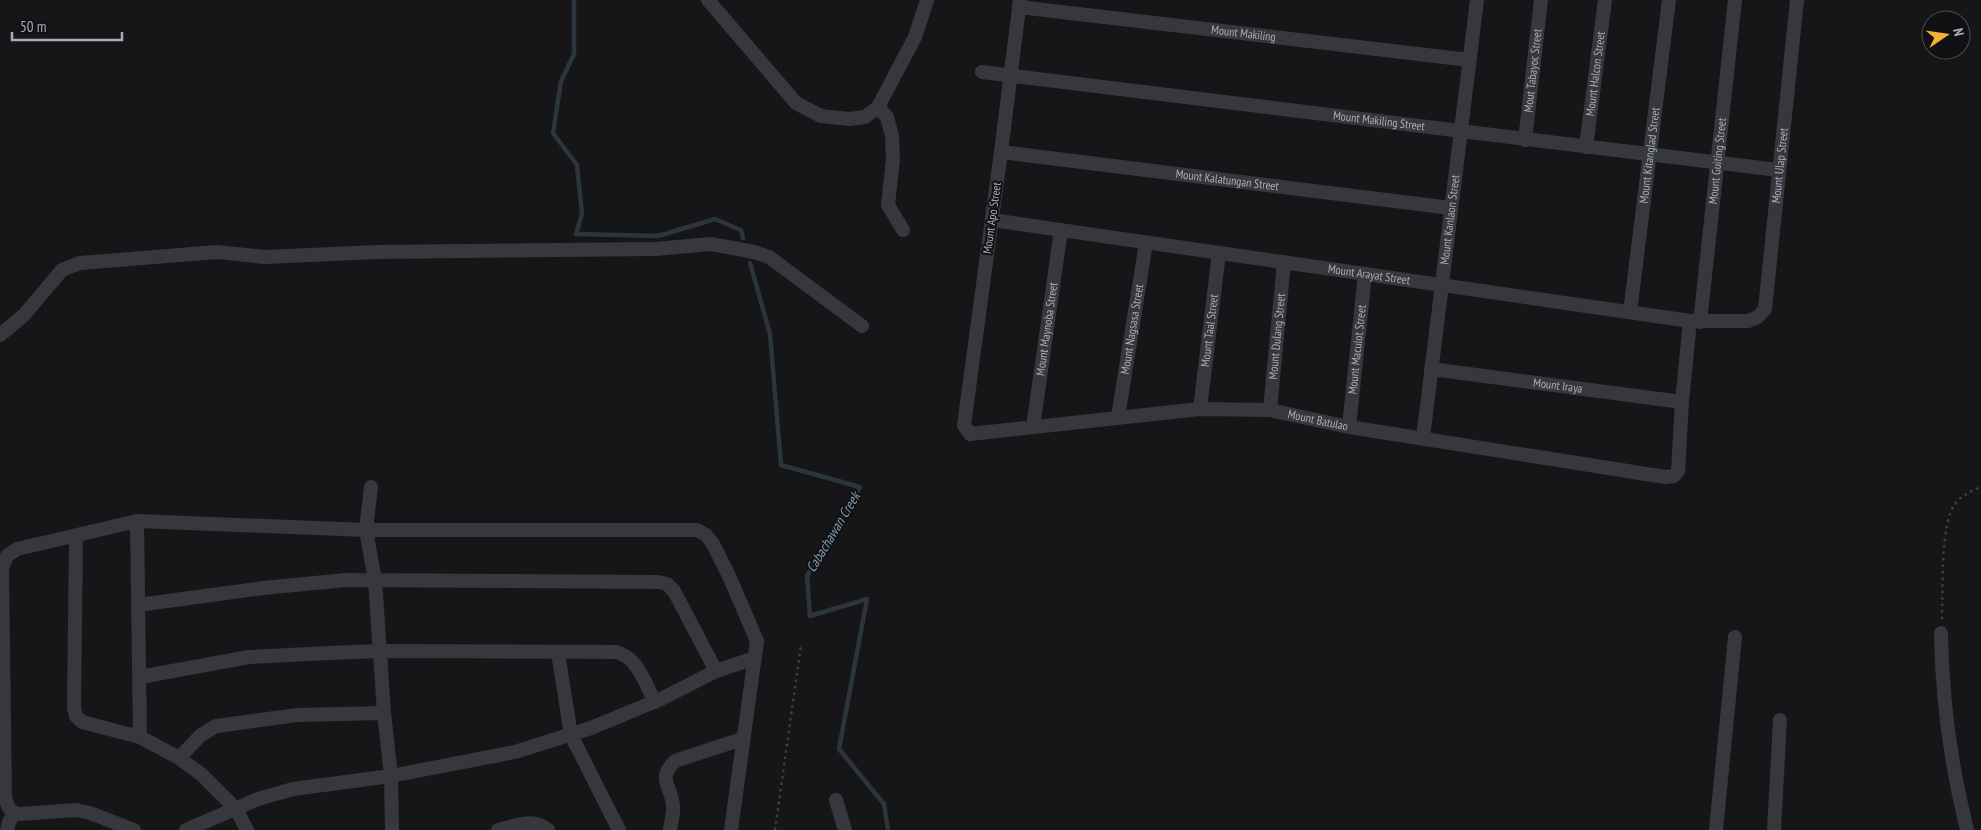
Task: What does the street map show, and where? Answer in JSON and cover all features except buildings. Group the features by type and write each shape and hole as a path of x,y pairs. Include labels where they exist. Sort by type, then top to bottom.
{"street":[{"path":"708,0 796,103 821,116 849,119 865,118 878,107 915,37 927,0"},
{"name":"Mount Kanlaon Street","path":"1423,438 1477,0"},
{"name":"Mout Tabayoc Street","path":"1525,140 1541,0"},
{"name":"Mount Halcon Street","path":"1586,148 1605,0"},
{"name":"Mount Kitanglad Street","path":"1630,312 1669,0"},
{"name":"Mount Guiting Street","path":"1665,477 1674,476 1678,472 1682,402 1716,163 1735,0"},
{"name":"Mount Ulap Street","path":"1748,321 1758,317 1765,309 1796,0"},
{"name":"Mount Makiling","path":"1019,3 1470,60"},
{"name":"Mount Apo Street","path":"970,434 964,425 1019,3"},
{"name":"Mount Makiling Street","path":"982,72 1586,148 1778,170"},
{"path":"878,107 887,118 892,136 893,159 888,205 903,230"},
{"name":"Mount Kalatungan Street","path":"1001,152 1451,208"},
{"name":"Mount Arayat Street","path":"992,220 1695,321 1748,321"},
{"name":"Mount Maynoba Street","path":"1033,427 1061,230"},
{"name":"Mount Nagsasa Street","path":"1118,417 1146,243"},
{"path":"0,335 24,315 62,270 80,263 217,252 265,257 377,252 655,250 711,244 754,252 769,257 862,326"},
{"name":"Mount Taal Street","path":"1200,409 1219,253"},
{"name":"Mount Dulang Street","path":"1270,410 1284,262"},
{"name":"Mount Maculot Street","path":"1349,426 1365,274"},
{"name":"Mount Iraya","path":"1431,369 1682,402"},
{"name":"Mount Batulao","path":"970,434 1200,409 1270,410 1349,426 1665,477"},
{"path":"371,487 366,530 375,580 384,713 391,776 392,830"},
{"path":"137,521 140,737"},
{"path":"134,830 90,813 76,810 14,813 8,807 5,798 2,568 7,556 17,549 137,521 366,530 698,530 706,534 730,576 757,641 730,830"},
{"path":"76,536 74,708 76,716 82,722 140,737 179,758 201,774 236,809 247,830"},
{"path":"138,605 263,588 346,580 632,582 667,584 674,591 716,671"},
{"path":"1941,633 1942,681 1959,798 1967,830"},
{"path":"1716,830 1735,637"},
{"path":"140,677 249,657 380,651 616,652 624,654 632,660 655,702"},
{"path":"558,653 571,734 619,830"},
{"path":"186,830 258,799 293,789 391,776 516,752 591,728 655,702 716,671 755,658"},
{"path":"179,758 201,735 216,726 296,715 384,713"},
{"path":"1774,830 1780,720"},
{"path":"670,830 674,805 667,786 666,772 670,766 675,761 742,739"},
{"path":"836,800 845,830"},
{"path":"7,830 8,822 14,813"},
{"path":"498,830 531,822 539,823 548,830"}],"path":[{"path":"1941,633 1946,524 1954,505 1965,494 1981,487"},
{"path":"775,830 801,645"}],"waterway":[{"name":"Cabachawan Creek","path":"574,0 574,54 561,81 553,133 577,165 582,214 576,234 658,236 715,219 741,230 743,238"},
{"name":"Cabachawan Creek","path":"750,263 770,334 781,465 860,487 807,576 810,616 867,599 839,749 884,804 888,830"}]}
